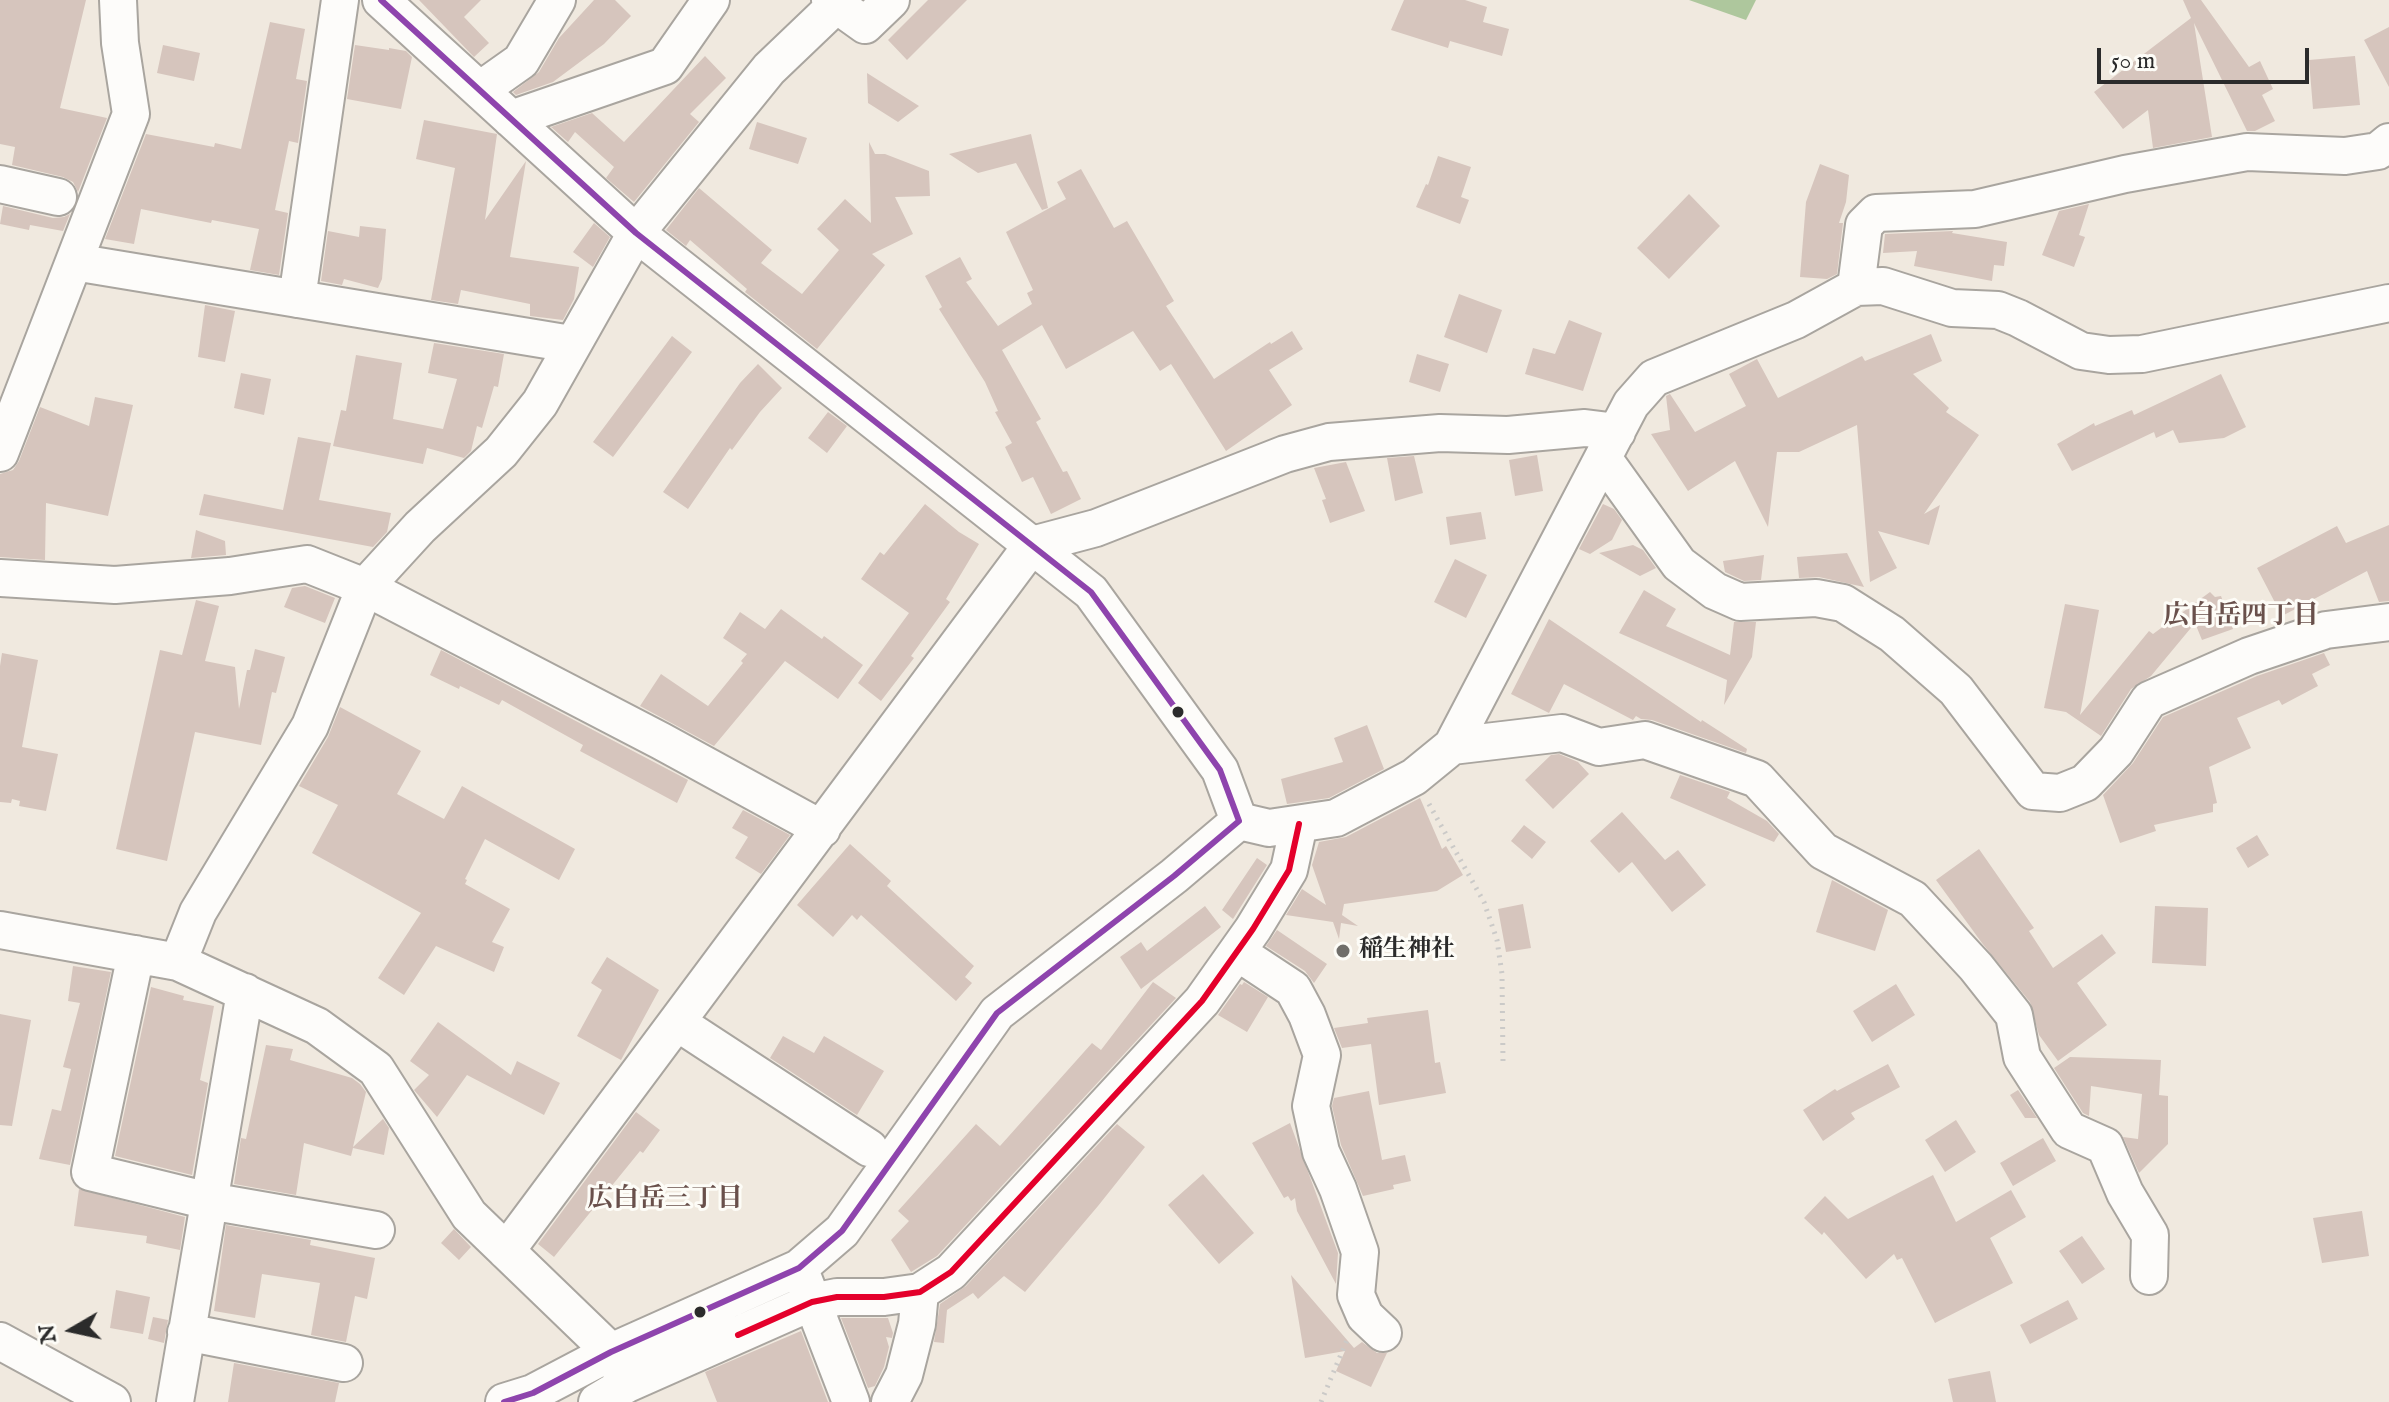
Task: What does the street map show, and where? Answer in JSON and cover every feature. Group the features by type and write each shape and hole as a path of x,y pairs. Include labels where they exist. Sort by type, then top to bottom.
{"street":[{"path":"0,453 131,114 120,43 118,0"},
{"path":"297,299 340,0"},
{"path":"381,0 636,233 1091,592 1220,770 1239,821"},
{"path":"480,90 521,61 557,0"},
{"path":"511,119 665,66 711,0"},
{"path":"178,962 198,912 310,726 365,587 420,527 501,452 540,403 636,233 769,69 833,3 865,25 891,0"},
{"path":"1856,287 1864,225 1876,213 1975,209 2125,174 2247,152 2345,156 2378,151 2389,142"},
{"path":"0,184 58,197"},
{"path":"74,262 571,344"},
{"path":"1239,821 1269,828 1336,818 1414,777 1452,746 1631,404 1654,378 1796,320 1856,287 1883,286 1952,308 1998,310 2081,351 2109,355 2142,354 2389,303"},
{"path":"506,1251 1032,545 1096,528 1285,454 1329,442 1440,433 1508,435 1585,428 1610,445 1679,564 1715,591 1740,602 1816,598 1843,603 1892,634 1956,690 2033,791 2060,793 2085,783 2116,751 2149,700 2249,656 2326,630 2389,622"},
{"path":"0,578 115,585 230,576 307,564 365,587 661,741 822,829"},
{"path":"1452,746 1562,733 1599,747 1645,740 1757,779 1823,851 1913,899 1976,967 2014,1015 2022,1057 2069,1130 2105,1146 2125,1193 2150,1235 2149,1276"},
{"path":"616,1376 799,1268 842,1231 997,1013 1174,876 1239,821"},
{"path":"504,1402 616,1376 812,1302 837,1297 884,1297 920,1292 951,1272 1202,1001 1289,870 1299,824"},
{"path":"0,930 178,962 317,1026 376,1069 469,1215 506,1251 616,1376"},
{"path":"1237,952 1293,989 1322,1055 1311,1106 1321,1152 1360,1252 1356,1295 1372,1320"},
{"path":"136,954 90,1172 209,1201 376,1230"},
{"path":"175,1402 245,992"},
{"path":"678,1023 869,1148"},
{"path":"799,1268 851,1402"},
{"path":"890,1402 904,1375 917,1324 920,1292"},
{"path":"186,1332 344,1363"},
{"path":"0,1341 112,1402"}],"path":[{"path":"1414,777 1484,902 1497,940 1502,974 1503,1062"},
{"path":"1321,1402 1372,1320"}],"green space":[{"path":"1689,0 1756,0 1746,20"}],"building":[{"path":"0,0 86,0 60,108 107,118 78,192 73,182 63,177 12,165 15,147 0,144"},
{"path":"419,0 481,0 464,17 489,43 474,57"},
{"path":"594,0 615,0 631,16 604,44 553,82 516,95 513,92 539,72 559,38"},
{"path":"928,0 967,0 907,60 888,40"},
{"path":"1404,0 1465,0 1487,7 1483,22 1509,29 1502,56 1450,41 1448,48 1391,30"},
{"path":"2183,0 2201,0 2249,67 2260,61 2273,89 2262,95 2275,121 2255,131 2247,131 2194,23 2212,137 2153,148 2148,110 2123,129 2094,92 2191,18"},
{"path":"270,22 305,29 296,79 307,81 298,143 289,141 275,210 288,213 279,275 250,270 259,229 141,209 134,244 105,239 146,134 241,149"},
{"path":"2389,27 2389,87 2364,40"},
{"path":"163,45 200,53 194,81 157,73"},
{"path":"355,45 406,51 412,57 401,109 347,99"},
{"path":"705,56 726,78 690,114 699,122 634,202 606,178 614,167 575,132 568,142 551,127 592,113 624,142"},
{"path":"2355,56 2360,105 2313,109 2309,60"},
{"path":"867,73 919,106 898,122 868,103"},
{"path":"424,120 497,134 485,220 526,161 510,257 579,267 574,299 563,320 530,316 530,304 461,290 458,304 431,300 455,168 416,159"},
{"path":"757,122 807,138 798,164 749,149"},
{"path":"1031,134 1048,208 1042,210 1016,163 978,173 949,154"},
{"path":"869,142 875,154 885,154 929,171 930,196 895,197 913,234 872,254 885,265 817,349 745,292 747,289 690,240 686,246 666,230 699,188 772,250 761,263 802,294 839,250 817,229 845,199 871,223"},
{"path":"1438,156 1471,167 1461,197 1469,200 1460,224 1416,207"},
{"path":"1820,164 1849,175 1846,202 1839,223 1843,223 1837,274 1827,279 1800,277 1806,202"},
{"path":"1081,169 1114,228 1127,221 1174,301 1166,306 1214,379 1292,331 1303,349 1269,370 1292,405 1226,451 1171,364 1160,371 1133,331 1066,369 1042,325 1002,350 1041,419 1036,422 1081,499 1051,514 1033,477 1022,482 1005,447 1012,443 995,412 998,411 985,382 939,309 942,307 925,276 960,257 972,279 966,282 998,326 1032,304 1027,293 1033,290 1006,232 1066,199 1057,182"},
{"path":"1689,194 1720,226 1669,279 1637,248"},
{"path":"2089,204 2079,235 2085,237 2074,267 2042,255 2059,211"},
{"path":"3,206 53,218 70,214 63,231 30,225 29,230 0,224"},
{"path":"594,223 610,237 593,267 573,252"},
{"path":"360,226 386,229 382,279 378,288 344,279 342,285 321,281 328,231 359,237"},
{"path":"1953,231 2007,242 2004,266 1994,265 1992,281 1914,266 1917,251 1883,253 1885,234"},
{"path":"1459,294 1502,310 1487,353 1444,337"},
{"path":"205,305 235,311 225,362 198,357"},
{"path":"1569,320 1602,333 1583,391 1525,374 1533,348 1555,354"},
{"path":"1931,334 1942,361 1913,374 1949,408 1946,412 1979,435 1924,514 1940,505 1929,545 1878,531 1897,568 1870,582 1857,425 1799,452 1777,452 1768,527 1735,461 1688,491 1651,434 1670,430 1666,396 1670,394 1695,432 1746,406 1729,374 1757,359 1778,398 1862,356 1865,361"},
{"path":"672,336 692,352 613,457 593,442"},
{"path":"434,343 504,354 498,387 494,386 482,428 477,426 471,451 464,458 427,448 423,464 333,446 341,410 346,411 356,355 402,363 393,419 443,429 457,379 428,373"},
{"path":"1417,354 1449,364 1440,392 1409,382"},
{"path":"758,364 782,388 732,450 730,448 688,509 663,492 740,383"},
{"path":"241,373 271,379 264,415 234,408"},
{"path":"2221,374 2246,427 2224,438 2179,443 2173,430 2156,438 2154,432 2072,471 2057,444 2094,423 2095,426 2132,410 2134,415"},
{"path":"95,397 133,405 108,516 46,503 45,560 0,557 0,474 13,470 19,461 40,407 89,426"},
{"path":"828,412 847,426 827,453 808,438"},
{"path":"298,437 331,443 319,500 391,513 387,532 373,547 199,515 204,494 283,510"},
{"path":"1537,455 1543,491 1515,496 1509,460"},
{"path":"1414,456 1423,493 1395,501 1387,458"},
{"path":"1346,462 1365,511 1330,523 1322,500 1326,499 1314,468"},
{"path":"925,504 979,544 946,599 950,602 911,656 914,658 881,701 858,683 909,613 861,579 880,552 884,555"},
{"path":"1603,504 1614,509 1622,520 1612,540 1590,554 1579,549"},
{"path":"1481,512 1486,539 1450,545 1446,517"},
{"path":"2389,525 2389,601 2379,602 2367,571 2282,616 2257,568 2337,526 2346,543"},
{"path":"196,530 225,541 226,555 191,558"},
{"path":"1633,545 1643,550 1656,568 1640,576 1599,553"},
{"path":"1847,553 1864,587 1819,577 1799,578 1797,557"},
{"path":"1764,555 1761,580 1744,581 1725,572 1723,561"},
{"path":"1455,559 1487,575 1466,618 1434,602"},
{"path":"305,586 335,598 325,623 284,607 292,588"},
{"path":"1644,590 1676,609 1666,626 1730,655 1734,622 1756,622 1752,657 1724,705 1727,680 1619,633"},
{"path":"2210,592 2215,597 2221,596 2233,629 2202,640 2195,623 2151,676 2131,689 2101,736 2066,712 2044,708 2065,604 2099,610 2080,715 2149,631 2153,634"},
{"path":"196,600 219,606 205,661 235,667 239,709 255,649 285,657 276,693 272,692 261,745 195,732 167,861 116,849 160,650 182,655"},
{"path":"781,609 863,665 838,699 785,661 714,746 640,706 661,674 708,706 747,654 723,638 740,612 765,629"},
{"path":"1549,619 1701,722 1747,749 1746,753 1652,720 1636,716 1633,720 1564,684 1549,713 1511,694"},
{"path":"441,650 688,780 677,803 580,751 583,745 502,700 499,705 430,675"},
{"path":"2,653 38,660 22,747 58,754 46,811 19,806 20,801 12,799 11,803 0,802"},
{"path":"2324,653 2330,665 2312,674 2318,686 2282,705 2279,700 2237,718 2251,748 2209,767 2217,803 2213,804 2213,812 2154,825 2156,831 2120,843 2103,795 2133,763 2163,717 2257,676"},
{"path":"340,707 421,751 397,794 444,819 462,786 575,849 559,880 485,839 465,884 510,909 492,942 504,947 494,972 436,946 404,995 378,978 421,913 312,853 338,805 299,786 328,737"},
{"path":"1367,725 1384,769 1329,798 1287,804 1281,779 1343,762 1334,738"},
{"path":"1559,754 1578,762 1589,774 1553,809 1525,780 1551,755"},
{"path":"1680,775 1730,792 1727,798 1767,821 1779,834 1774,842 1670,798"},
{"path":"1420,798 1442,849 1446,846 1463,875 1437,891 1344,904 1342,915 1358,926 1341,923 1339,939 1333,922 1286,915 1302,889 1326,905 1312,865 1319,842 1346,837"},
{"path":"743,810 790,835 761,874 735,858 748,837 732,828"},
{"path":"1622,812 1665,860 1678,850 1706,885 1672,912 1632,862 1619,873 1590,841"},
{"path":"1524,825 1546,842 1532,859 1511,841"},
{"path":"2257,835 2269,855 2248,868 2236,848"},
{"path":"850,844 891,881 887,886 974,966 965,977 972,983 956,1001 861,915 857,920 852,915 833,937 797,905"},
{"path":"1979,849 2034,928 2029,931 2053,968 2102,934 2116,953 2077,983 2107,1025 2058,1061 2039,1035 2030,1002 1936,880"},
{"path":"1257,858 1267,865 1233,919 1222,910"},
{"path":"1832,880 1888,910 1875,951 1816,932"},
{"path":"1523,904 1531,948 1506,952 1498,909"},
{"path":"1205,906 1221,927 1141,989 1120,957 1141,942 1147,951"},
{"path":"2155,906 2208,908 2206,966 2152,963"},
{"path":"1277,930 1327,964 1314,983 1305,971 1266,946"},
{"path":"607,957 659,990 621,1060 577,1036 602,990 591,983"},
{"path":"73,966 111,972 70,1165 39,1159 52,1109 61,1111 71,1069 63,1067 80,1003 68,1001"},
{"path":"1153,982 1176,998 937,1256 911,1272 891,1240 909,1221 898,1211 976,1124 1000,1146 1092,1043 1101,1050"},
{"path":"1244,982 1268,997 1247,1032 1218,1015"},
{"path":"1896,984 1915,1015 1872,1042 1853,1011"},
{"path":"151,987 184,996 183,1000 214,1006 200,1080 208,1083 192,1175 115,1156"},
{"path":"1428,1010 1435,1063 1440,1062 1446,1093 1379,1105 1371,1044 1342,1048 1334,1028 1368,1023 1367,1018"},
{"path":"0,1014 31,1020 12,1126 0,1125"},
{"path":"438,1022 511,1075 517,1061 560,1083 544,1115 467,1075 437,1117 414,1090 429,1075 410,1061"},
{"path":"783,1036 814,1053 824,1036 884,1071 857,1115 770,1058"},
{"path":"266,1045 293,1049 290,1060 352,1078 360,1084 366,1092 353,1147 383,1119 389,1128 384,1155 353,1148 351,1156 304,1143 296,1195 234,1184 241,1138 246,1139"},
{"path":"2070,1057 2161,1060 2159,1095 2168,1096 2168,1144 2139,1173 2123,1137 2138,1139 2142,1094 2091,1086 2089,1116 2083,1113 2054,1068"},
{"path":"1888,1064 1900,1087 1851,1113 1855,1119 1823,1141 1803,1110 1835,1089 1837,1091"},
{"path":"2018,1090 2037,1118 2025,1118 2010,1095"},
{"path":"1369,1091 1382,1160 1405,1155 1411,1181 1393,1185 1394,1189 1363,1196 1341,1145 1332,1106 1334,1098"},
{"path":"636,1112 660,1130 554,1257 538,1244"},
{"path":"1956,1120 1976,1152 1945,1172 1925,1140"},
{"path":"1290,1123 1338,1253 1336,1284 1297,1211 1295,1198 1291,1201 1288,1196 1284,1198 1252,1143"},
{"path":"1117,1124 1145,1147 1098,1206 1025,1292 1004,1276 978,1299 973,1293 947,1310 944,1343 934,1342 940,1304 966,1286"},
{"path":"2043,1138 2056,1161 2013,1186 2000,1163"},
{"path":"1203,1174 1254,1233 1219,1264 1168,1205"},
{"path":"1933,1175 1956,1222 2011,1190 2026,1217 1990,1238 2013,1283 1935,1323 1902,1258 1897,1260 1894,1254 1866,1279 1824,1232 1822,1235 1804,1218 1825,1196 1848,1219"},
{"path":"79,1189 185,1217 180,1250 146,1243 147,1236 74,1226"},
{"path":"2362,1211 2369,1256 2322,1263 2313,1218"},
{"path":"226,1225 311,1240 310,1245 375,1258 367,1299 355,1296 346,1342 311,1335 320,1283 262,1274 255,1318 214,1311"},
{"path":"454,1229 471,1247 459,1260 441,1243"},
{"path":"2082,1236 2105,1269 2082,1284 2059,1251"},
{"path":"1291,1275 1354,1348 1362,1342 1377,1353 1387,1353 1371,1387 1336,1371 1345,1351 1305,1358"},
{"path":"116,1290 150,1297 143,1334 110,1328"},
{"path":"2068,1300 2078,1319 2030,1344 2020,1325"},
{"path":"153,1317 168,1320 164,1343 148,1339"},
{"path":"841,1318 888,1318 893,1333 892,1338 886,1337 889,1347 875,1386 868,1388"},
{"path":"801,1331 828,1402 717,1402 705,1372"},
{"path":"234,1363 339,1383 335,1402 228,1402"},
{"path":"1990,1371 1996,1402 1953,1402 1948,1379"}],"transit line":[{"path":"381,0 636,233 1091,592 1220,770 1239,821 1174,876 997,1013 842,1231 799,1268 611,1352 533,1393 504,1402"},
{"path":"738,1335 812,1302 837,1297 884,1297 920,1292 951,1272 1202,1001 1253,929 1289,870 1299,824"}],"place":[{"name":"稲生神社","path":"1343,951"}],"district":[{"name":"広白岳四丁目","path":"2241,618"},
{"name":"広白岳三丁目","path":"665,1201"}]}
